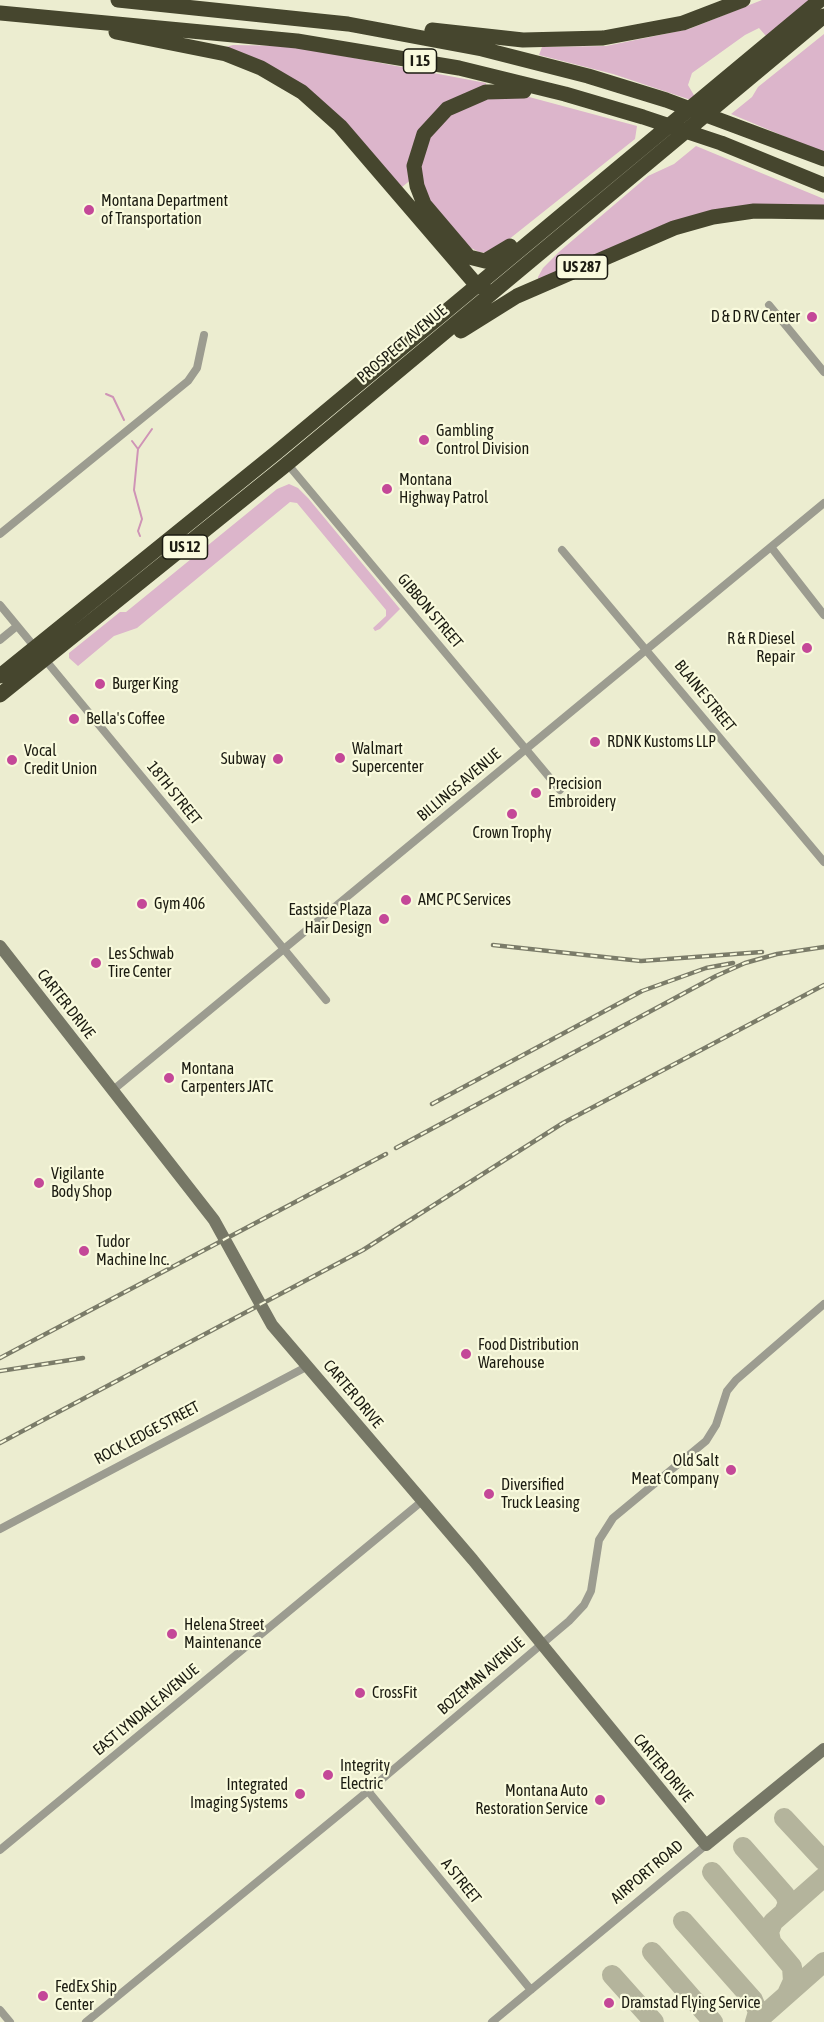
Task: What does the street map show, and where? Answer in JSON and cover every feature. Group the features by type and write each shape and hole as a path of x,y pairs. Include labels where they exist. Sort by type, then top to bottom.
{"highway":[{"name":"I 15","path":"118,0 267,14 402,33 509,55 614,83 717,117 824,159"},
{"path":"714,13 744,0"},
{"path":"402,33 433,30 523,40 587,40 652,31 753,0"},
{"name":"PROSPECT AVENUE","path":"0,695 39,653 820,0"},
{"name":"I 15","path":"0,13 243,35 360,50 476,72 617,109 721,143 824,185"},
{"path":"39,16 208,49 252,64 287,81 317,104 340,126 477,286 494,288 504,283"},
{"name":"PROSPECT AVENUE","path":"0,676 39,653 287,464 824,16"},
{"path":"617,109 521,90 501,90 479,94 453,105 431,123 418,146 414,173 419,193 431,214 463,252 474,260 483,262 499,255 569,199 618,170"},
{"name":"US 287","path":"368,396 499,305 645,240 693,222 728,215 782,210 824,212"}],"street":[{"path":"769,305 824,372"},
{"path":"0,534 188,381 197,368 204,335"},
{"name":"GIBBON STREET","path":"277,452 560,790"},
{"name":"BILLINGS AVENUE","path":"113,1090 824,503"},
{"path":"771,547 824,615"},
{"name":"BLAINE STREET","path":"562,550 824,862"},
{"name":"18TH STREET","path":"0,605 326,1000"},
{"path":"0,640 17,626"},
{"name":"CARTER DRIVE","path":"0,946 214,1220 272,1325 421,1502 473,1560 706,1845"},
{"name":"BOZEMAN AVENUE","path":"86,2022 368,1791 584,1605 595,1577 599,1540 614,1518 706,1441 716,1425 727,1391 736,1380 824,1304"},
{"name":"ROCK LEDGE STREET","path":"0,1529 308,1366"},
{"name":"EAST LYNDALE AVENUE","path":"0,1850 421,1502"},
{"name":"AIRPORT ROAD","path":"492,2022 824,1749"},
{"name":"A STREET","path":"368,1791 531,1990"},
{"path":"0,2010 10,2022"}],"shaded area":[{"path":"762,0 811,0 766,36 759,28 745,35 692,73 688,85 695,97 691,100 613,74 539,55 542,47 606,46 689,29"},
{"path":"824,34 824,153 731,114 752,97 758,87"},
{"path":"233,45 291,46 486,83 485,87 436,112 412,179 402,187 363,144 226,47"},
{"path":"518,94 637,126 635,139 498,248 487,253 479,252 469,247 427,198 420,166 422,147 441,120 485,96"},
{"path":"696,146 824,199 824,207 794,204 750,207 538,282 543,268 560,251 648,176 674,164"},
{"path":"289,484 298,488 308,498 400,609 380,629 375,631 373,628 386,616 386,610 297,503 290,502 137,628 114,636 78,666 69,658 69,653 120,612 126,612 277,489"}],"waterway":[{"path":"106,394 113,397 124,420"},
{"path":"140,536 138,531 142,519 134,490 138,449 152,429"},
{"path":"132,441 138,449"}],"taxiway":[{"path":"784,1818 824,1861"},
{"path":"743,1847 785,1895 788,1903 784,1912"},
{"path":"712,1872 792,1967 793,1981 787,1994"},
{"path":"771,1941 769,1932 773,1922 824,1877"},
{"path":"683,1921 753,2000 758,2012 755,2022"},
{"path":"652,1952 713,2022"},
{"path":"756,2022 824,1962"},
{"path":"612,1975 654,2022"}],"railway":[{"path":"493,945 641,961 762,952"},
{"path":"396,1148 716,976 745,963 777,954 824,947"},
{"path":"432,1104 642,991 706,968 733,963"},
{"path":"0,1443 363,1250 563,1123 824,985"},
{"path":"0,1358 386,1154"},
{"path":"0,1371 83,1358"}],"place":[{"name":"Montana Department of Transportation","path":"89,210"},
{"name":"D & D RV Center","path":"812,317"},
{"name":"Gambling Control Division","path":"424,440"},
{"name":"Montana Highway Patrol","path":"387,489"},
{"name":"R & R Diesel Repair","path":"807,648"},
{"name":"Burger King","path":"100,684"},
{"name":"Bella's Coffee","path":"74,719"},
{"name":"RDNK Kustoms LLP","path":"595,742"},
{"name":"Walmart Supercenter","path":"340,758"},
{"name":"Subway","path":"278,759"},
{"name":"Vocal Credit Union","path":"12,760"},
{"name":"Precision Embroidery","path":"536,793"},
{"name":"Crown Trophy","path":"512,814"},
{"name":"AMC PC Services","path":"406,900"},
{"name":"Gym 406","path":"142,904"},
{"name":"Eastside Plaza Hair Design","path":"384,919"},
{"name":"Les Schwab Tire Center","path":"96,963"},
{"name":"Montana Carpenters JATC","path":"169,1078"},
{"name":"Vigilante Body Shop","path":"39,1183"},
{"name":"Tudor Machine Inc.","path":"84,1251"},
{"name":"Food Distribution Warehouse","path":"466,1354"},
{"name":"Old Salt Meat Company","path":"731,1470"},
{"name":"Diversified Truck Leasing","path":"489,1494"},
{"name":"Helena Street Maintenance","path":"172,1634"},
{"name":"CrossFit","path":"360,1693"},
{"name":"Integrity Electric","path":"328,1775"},
{"name":"Integrated Imaging Systems","path":"300,1794"},
{"name":"Montana Auto Restoration Service","path":"600,1800"},
{"name":"FedEx Ship Center","path":"43,1996"},
{"name":"Dramstad Flying Service","path":"609,2003"}]}
